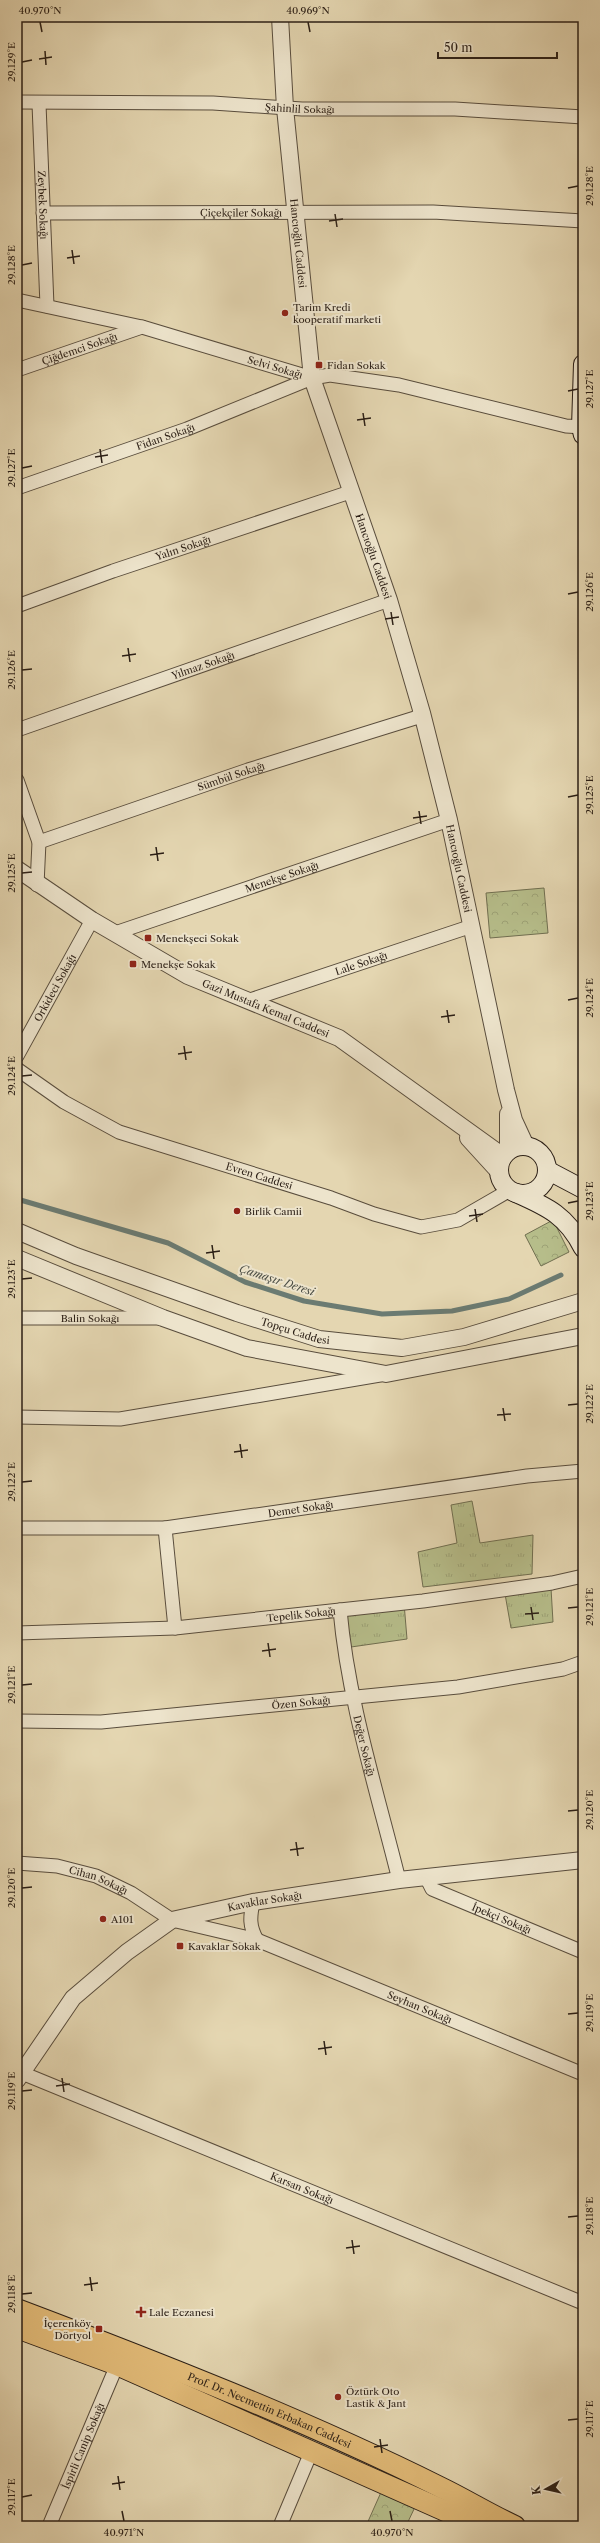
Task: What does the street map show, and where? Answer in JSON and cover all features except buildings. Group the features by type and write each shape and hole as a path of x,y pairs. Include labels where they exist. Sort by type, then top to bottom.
{"main road":[{"path":"582,430 583,364"},
{"path":"513,1191 531,1192 537,1189 542,1184 547,1170 542,1155 526,1146 503,1160 505,1185 513,1191 556,1213 574,1230 583,1248"},
{"path":"547,1170 583,1189"},
{"name":"Prof. Dr. Necmettin Erbakan Caddesi","path":"17,2309 124,2349 321,2432 440,2486 515,2526"},
{"name":"Prof. Dr. Necmettin Erbakan Caddesi","path":"17,2328 117,2365 312,2450 479,2526"}],"street":[{"name":"Hancıoğlu Caddesi","path":"280,17 285,108 312,378 350,492 389,600 422,713 449,820 506,1090 514,1120 526,1146"},
{"name":"Şahinlil Sokağı","path":"17,102 39,104 213,103 285,108 455,109 583,117"},
{"name":"Zeybek Sokağı","path":"39,104 47,306"},
{"name":"Çiçekçiler Sokağı","path":"43,213 295,214 433,212 583,221"},
{"name":"Selvi Sokağı","path":"17,300 142,328 312,378 330,375 399,385 582,430"},
{"name":"Çiğdemci Sokağı","path":"17,370 142,328"},
{"name":"Fidan Sokağı","path":"17,488 187,429 312,378"},
{"name":"Yalın Sokağı","path":"17,606 113,571 350,492"},
{"name":"Yılmaz Sokağı","path":"17,730 389,600"},
{"name":"Sümbül Sokağı","path":"39,842 248,770 414,718 422,713"},
{"path":"17,780 39,842 37,885"},
{"name":"Menekşe Sokağı","path":"116,933 449,820"},
{"name":"Gazi Mustafa Kemal Caddesi","path":"17,870 37,885 92,920 188,976 250,1000 339,1038 448,1116 503,1160"},
{"name":"Orkideci Sokağı","path":"17,1056 92,920"},
{"name":"Lale Sokağı","path":"250,1000 472,926"},
{"name":"Evren Caddesi","path":"17,1069 64,1102 119,1132 324,1195 374,1214 421,1227 458,1220 513,1191"},
{"name":"Hancıoğlu Caddesi","path":"503,1160 509,1127 506,1090"},
{"name":"Topçu Caddesi","path":"17,1231 76,1256 237,1313 319,1339 402,1348 464,1337 583,1301"},
{"path":"17,1258 163,1318 247,1348 386,1374"},
{"name":"Balin Sokağı","path":"17,1318 163,1318"},
{"path":"17,1417 120,1419 386,1374 583,1336"},
{"name":"Demet Sokağı","path":"17,1528 165,1528 527,1476 583,1470"},
{"path":"165,1528 175,1628"},
{"name":"Tepelik Sokağı","path":"17,1633 175,1628 340,1610 552,1583 583,1576"},
{"name":"Değer Sokağı","path":"340,1610 344,1648 354,1697 399,1880"},
{"name":"Özen Sokağı","path":"17,1721 101,1722 458,1687 563,1669 583,1662"},
{"name":"Kavaklar Sokağı","path":"18,2075 73,1998 127,1952 172,1920 253,1902 399,1880 583,1860"},
{"name":"Cihan Sokağı","path":"17,1863 58,1866 96,1876 131,1893 172,1920"},
{"name":"İpekçi Sokağı","path":"426,1877 432,1889 583,1952"},
{"path":"253,1902 250,1918 252,1930 257,1940"},
{"name":"Seyhan Sokağı","path":"172,1920 257,1940 583,2074"},
{"name":"Karsan Sokağı","path":"18,2075 583,2303"},
{"name":"İspirli Canip Sokağı","path":"49,2526 117,2365"},
{"path":"280,2526 312,2450"}],"green space":[{"path":"544,888 548,933 490,938 486,893"},
{"path":"553,1220 569,1252 541,1266 525,1235"},
{"path":"472,1501 480,1543 533,1535 532,1574 423,1587 418,1552 457,1543 451,1505"},
{"path":"551,1588 553,1622 511,1628 505,1594"},
{"path":"404,1603 407,1639 344,1648 340,1610"},
{"path":"382,2490 415,2507 406,2526 366,2526"}],"waterway":[{"name":"Çamaşır Deresi","path":"17,1199 168,1243 245,1282 304,1301 382,1314 452,1311 509,1299 561,1275"}],"place":[{"name":"Tarim Kredi kooperatif marketi","path":"285,313"},
{"name":"Fidan Sokak","path":"319,365"},
{"name":"Menekşeci Sokak","path":"148,938"},
{"name":"Menekşe Sokak","path":"133,964"},
{"name":"Birlik Camii","path":"237,1211"},
{"name":"A101","path":"103,1919"},
{"name":"Kavaklar Sokak","path":"180,1946"},
{"name":"Lale Eczanesi","path":"141,2312"},
{"name":"İçerenköy Dörtyol","path":"99,2329"},
{"name":"Öztürk Oto Lastik & Jant","path":"338,2397"}]}
